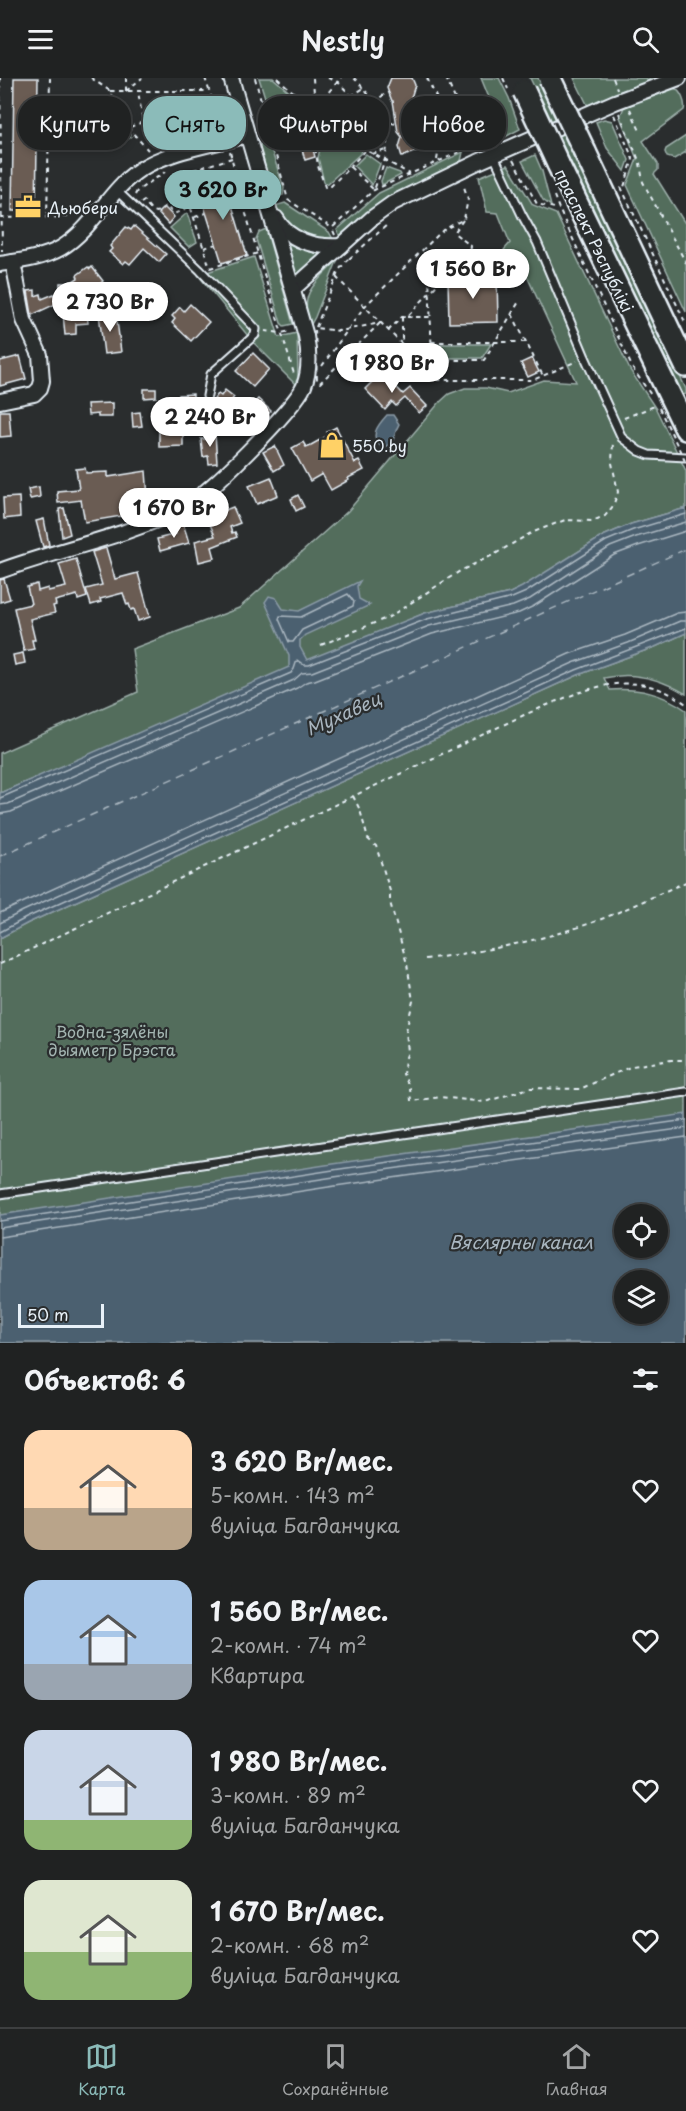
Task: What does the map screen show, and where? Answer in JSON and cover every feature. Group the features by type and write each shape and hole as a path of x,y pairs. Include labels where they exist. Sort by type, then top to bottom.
{"highway":[{"name":"праспект Рэспублікі","path":"549,79 686,366"},
{"name":"праспект Рэспублікі","path":"521,85 666,404 686,429"}],"street":[{"path":"0,571 146,524 185,508 260,440 304,386 308,365 307,344 293,288 231,78"},
{"path":"293,288 343,249 372,218 393,203 488,158 679,78"},
{"path":"0,401 34,394 40,388 42,381 40,355 24,320 5,259 49,253 61,248 139,170 162,158 247,135"},
{"path":"269,206 283,230 291,235 321,246 343,249"}],"lane":[{"path":"488,158 537,242 622,438 639,451 649,454 686,457"},
{"path":"117,191 200,270 256,329 255,335 211,374 207,396"},
{"path":"0,1194 686,1092"}],"path":[{"path":"0,78 0,218 5,259"},
{"path":"47,217 50,78"},
{"path":"91,78 110,91 113,96"},
{"path":"126,78 126,91"},
{"path":"126,91 142,78"},
{"path":"205,78 210,96"},
{"path":"255,78 260,96"},
{"path":"277,78 299,96"},
{"path":"282,78 283,83"},
{"path":"313,78 314,96"},
{"path":"328,78 338,82 351,96 364,88"},
{"path":"326,96 341,78"},
{"path":"354,78 370,96"},
{"path":"427,78 435,96"},
{"path":"446,78 488,158"},
{"path":"110,91 208,91"},
{"path":"131,126 143,122 138,91"},
{"path":"381,96 388,92"},
{"path":"625,99 641,134"},
{"path":"622,190 633,159 613,113 618,111 640,163 643,183 686,263"},
{"path":"389,124 397,124"},
{"path":"131,129 153,155"},
{"path":"275,150 288,200 332,228 343,249 339,270 315,328 317,381 320,383 380,323"},
{"path":"315,150 325,187 331,186 366,150 410,174"},
{"path":"372,154 386,150 374,190"},
{"path":"437,161 439,150"},
{"path":"332,228 374,190 461,150"},
{"path":"180,174 232,158"},
{"path":"515,165 537,204 559,209"},
{"path":"135,198 137,191 174,167 180,174 210,268 258,253"},
{"path":"350,167 374,190"},
{"path":"454,233 464,219 468,199 462,181"},
{"path":"552,189 559,209 633,369 651,396"},
{"path":"138,203 144,201 152,211 156,212 166,206 174,214 190,206"},
{"path":"194,218 206,213"},
{"path":"0,218 67,217"},
{"path":"316,373 364,307 443,230 464,219"},
{"path":"343,249 391,221"},
{"path":"449,227 471,246 469,262"},
{"path":"203,248 216,244"},
{"path":"501,262 442,261 429,274 432,360 484,360 520,300"},
{"path":"407,316 458,262"},
{"path":"336,277 437,380 533,380 585,357"},
{"path":"512,314 543,376"},
{"path":"388,331 402,317 430,317"},
{"path":"402,317 402,345"},
{"path":"311,328 333,331 348,330 380,323"},
{"path":"256,329 281,333 296,330"},
{"path":"431,342 526,342"},
{"path":"625,417 666,404 686,463"},
{"path":"321,645 388,617 460,571 495,554 531,532 565,520 592,521 605,516 613,506 618,492 612,463"},
{"path":"0,964 524,715 578,693 603,685 626,682 653,686 686,704"},
{"path":"353,796 360,810 368,839 376,846 380,857 407,964 413,1001 406,1031 408,1052 404,1074 410,1088 411,1101 441,1097 485,1102 529,1088 580,1089 632,1066 686,1060"},
{"path":"425,959 495,948 559,933 686,882"}],"green space":[{"path":"259,78 273,78 294,96 265,96"},
{"path":"481,78 499,78 520,129 506,136 506,96 488,96"},
{"path":"530,78 538,78 686,389 686,394 681,396"},
{"path":"574,78 658,78 588,106"},
{"path":"674,88 682,97 684,110 643,141 658,164 658,170 654,174 686,225 686,312 627,185 637,159 620,117 624,107"},
{"path":"604,119 612,121 629,160 625,171 607,148 596,122"},
{"path":"686,136 686,152 674,159 667,157 666,149"},
{"path":"260,150 271,150 284,188 283,195 274,198"},
{"path":"320,150 361,150 362,152 327,184 324,182 318,158"},
{"path":"463,152 461,161 454,166 386,199 340,237 337,230 379,193"},
{"path":"366,154 380,164 372,185 354,166"},
{"path":"535,155 542,171 551,206 543,200 522,161"},
{"path":"508,165 533,205 556,214 630,370 656,409 686,471 686,508 631,524 603,536 510,593 425,613 0,793 0,753 138,692 132,649 239,608 348,511 449,394 465,388 486,388 508,393 544,380 576,382 526,274 518,278 504,250 510,243 498,213 487,212 479,177"},
{"path":"386,168 401,175 382,185 381,181"},
{"path":"285,203 329,232 334,241 316,240 292,227 275,206"},
{"path":"187,213 197,242 189,247 170,228"},
{"path":"266,229 293,324 284,326 281,323 256,239 259,232"},
{"path":"291,242 312,249 320,257 300,276 294,271 288,247"},
{"path":"254,257 279,337 297,333 298,377 295,384 253,342 198,275"},
{"path":"337,261 311,324 307,314 308,296 316,282"},
{"path":"434,344 491,344 482,358 434,358"},
{"name":"Водна-зялёны дыяметр Брэста","path":"686,633 686,694 646,677 626,675 604,678 610,690 650,693 668,699 686,710 686,1343 0,1343 0,938 28,923 578,675 655,647"}],"water":[{"path":"387,415 393,415 399,424 393,440 383,448 378,444 375,436 377,427"},
{"name":"Мухавец","path":"686,508 686,633 655,647 578,675 28,923 0,938 0,793 289,667 289,656 265,602 269,596 276,598 283,609 299,611 360,581 357,586 359,599 370,605 305,635 300,640 300,647 307,660 425,613 510,593 603,536 631,524"},
{"name":"Вяслярны канал","path":"686,1114 686,1343 0,1343 0,1215 332,1164"}],"building":[{"path":"14,78 38,78 38,96 18,96 18,150 37,150 36,211 12,211"},
{"path":"391,78 412,78 415,85 412,96 401,96 401,136 398,132 393,101 387,88"},
{"path":"401,140 401,150 419,150 402,157 399,147"},
{"path":"302,150 313,150 315,157 305,160"},
{"path":"224,179 247,255 222,263 198,187"},
{"path":"164,207 174,217 168,224 158,213"},
{"path":"134,226 166,254 159,262 144,248 130,264 126,261 123,264 109,252 112,249 110,246 126,227 131,230"},
{"path":"88,267 90,269 92,267 103,281 99,285 103,288 95,295 60,295 60,283 70,283"},
{"path":"497,277 498,322 449,323 448,278"},
{"path":"35,290 35,296 41,294 42,299 54,294 58,303 32,315 28,291"},
{"path":"190,304 209,322 191,341 172,323 175,319 172,316 180,307 184,311"},
{"path":"87,312 88,323 76,324 76,334 65,335 63,313"},
{"path":"116,313 121,352 104,354 99,314"},
{"path":"253,353 269,369 253,387 236,371"},
{"path":"20,356 26,379 0,386 0,361"},
{"path":"532,358 539,372 528,377 521,363"},
{"path":"382,372 403,394 410,388 427,406 419,413 405,398 396,406 392,402 385,410 365,389"},
{"path":"144,389 156,389 156,397 144,398"},
{"path":"225,390 234,397 222,414 179,412 179,395 193,394 193,402 212,402 218,394 221,396"},
{"path":"258,399 271,411 262,420 249,408"},
{"path":"112,403 112,417 98,417 98,414 88,415 87,404"},
{"path":"0,411 9,411 11,436 0,437"},
{"path":"140,412 142,426 133,427 132,413"},
{"path":"227,413 237,413 237,422 227,422"},
{"path":"164,420 183,420 183,446 159,447 159,424 164,424"},
{"path":"336,427 355,463 359,461 364,470 331,490 322,474 310,481 292,448 303,442 306,447 311,445 329,435 327,432"},
{"path":"207,434 215,434 217,463 209,464 208,456 203,457 201,439 207,439"},
{"path":"275,446 284,465 274,471 263,452"},
{"path":"85,468 86,473 108,472 108,477 146,471 148,498 138,500 140,513 85,522 81,500 58,503 57,491 79,489 76,469"},
{"path":"271,477 278,495 257,504 249,486"},
{"path":"39,487 40,497 30,499 28,489"},
{"path":"298,495 304,507 296,511 291,499"},
{"path":"19,497 20,517 4,519 3,498"},
{"path":"233,507 240,523 230,527 232,533 235,532 237,537 212,547 215,558 199,562 195,541 215,536 207,517"},
{"path":"64,508 70,534 62,537 59,509"},
{"path":"44,519 49,545 43,547 36,521"},
{"path":"183,523 189,543 160,551 157,539 176,534 173,526"},
{"path":"106,548 115,579 138,573 150,617 138,621 134,609 131,610 129,604 127,605 123,593 100,599 101,602 91,605 86,589 102,585 92,552"},
{"path":"76,559 87,597 78,600 77,595 55,601 56,605 53,606 55,613 30,619 35,640 32,640 34,649 24,651 14,608 31,604 27,587 37,584 38,591 48,588 48,591 66,587 59,564"},
{"path":"4,579 10,599 0,602 0,580"},
{"path":"23,653 25,663 15,665 13,655"}],"ferry route":[{"path":"0,856 686,549"}],"place":[{"name":"Дьюбери","path":"28,207"},
{"name":"550.by","path":"332,445"}]}
